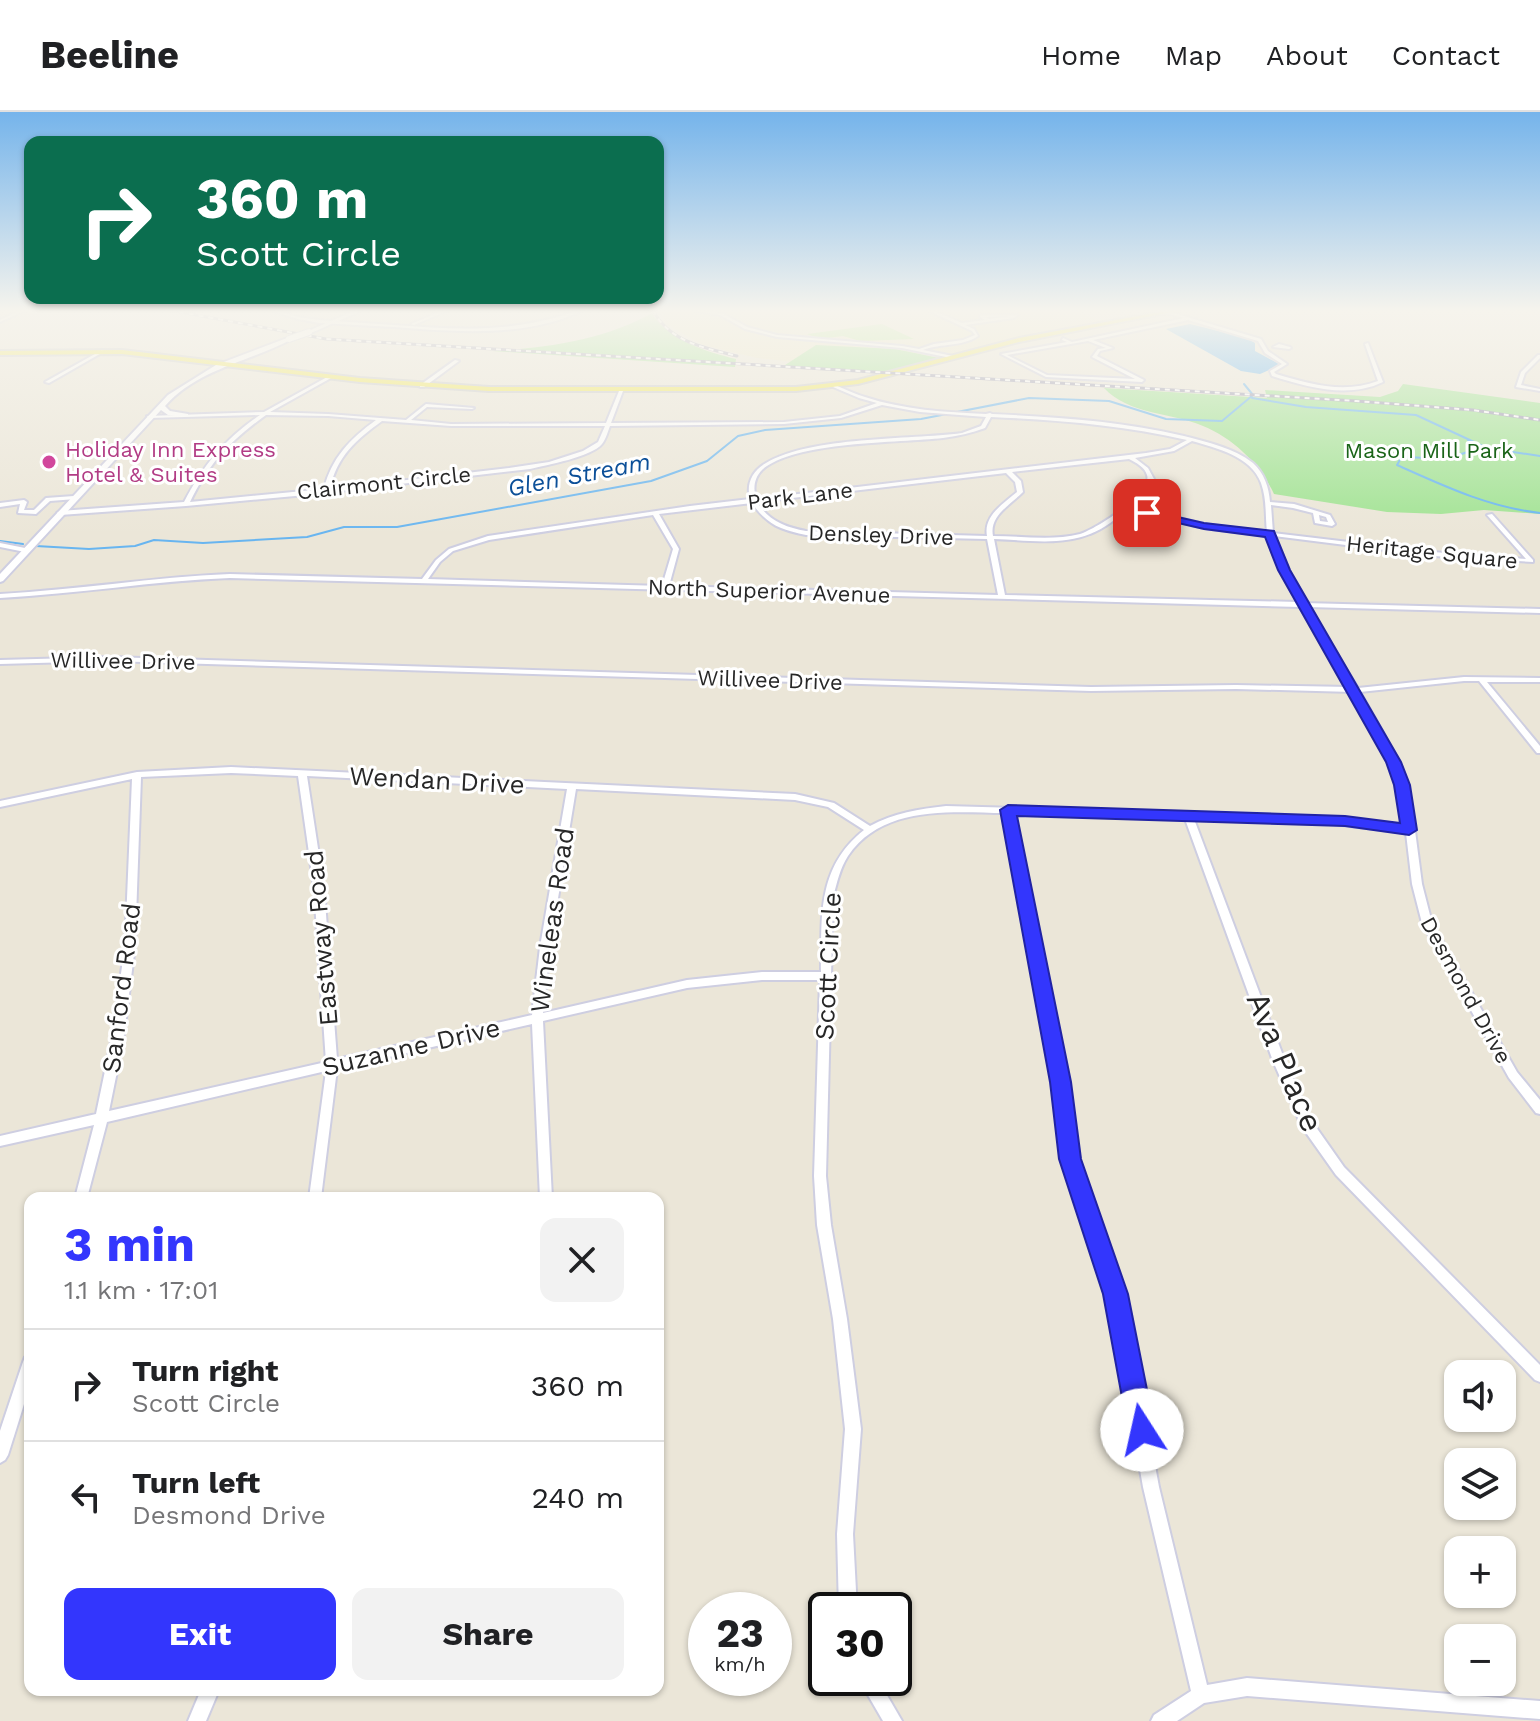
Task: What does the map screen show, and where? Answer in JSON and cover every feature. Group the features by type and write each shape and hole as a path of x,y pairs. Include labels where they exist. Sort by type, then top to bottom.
{"main road":[{"path":"0,579 160,405 186,385"},
{"path":"413,385 621,391 774,390 839,385"},
{"path":"160,405 168,413 186,415"}],"street":[{"path":"186,504 197,480 212,460 261,413 313,385"},
{"path":"1313,385 1358,389 1369,385"},
{"path":"1518,385 1540,390"},
{"name":"Desmond Drive","path":"835,386 880,404 1091,422 1190,440 1222,449 1250,463 1262,479 1275,553 1394,762 1402,785 1420,898 1432,934 1513,1075 1540,1109"},
{"name":"Clairmont Circle","path":"60,513 327,490 553,461 597,445 610,423 621,391"},
{"path":"149,417 261,413 487,425 801,422 841,417 880,404"},
{"path":"406,422 426,405 472,408"},
{"path":"755,501 749,487 753,476 763,466 786,456 820,449 963,434 983,427 990,414"},
{"path":"327,490 331,469 338,458 355,439 380,420"},
{"name":"Park Lane","path":"424,581 446,554 478,540 655,513 1167,452 1190,440"},
{"name":"Densley Drive","path":"755,501 777,525 806,533 1045,540 1081,535 1101,527 1146,490 1151,482 1147,470 1130,457"},
{"path":"1002,597 988,527 991,519 1020,492 1018,481 1007,471"},
{"path":"0,505 24,502 20,512 36,512 58,490"},
{"path":"47,500 74,498"},
{"path":"1266,503 1294,506 1316,513"},
{"path":"1126,507 1192,524 1270,534"},
{"path":"655,513 675,545 665,588"},
{"name":"Heritage Square","path":"1270,534 1433,554 1531,561 1490,515"},
{"path":"0,545 25,550"},
{"name":"North Superior Avenue","path":"0,596 69,593 206,577 1540,611"},
{"name":"Willivee Drive","path":"0,662 110,659 1081,689 1248,687 1354,690 1481,679 1540,680"},
{"path":"1481,679 1540,751"},
{"name":"Wendan Drive","path":"0,804 137,775 205,769 806,798 836,807 869,829"},
{"name":"Eastway Road","path":"302,773 319,888 332,1066 316,1192"},
{"name":"Sanford Road","path":"83,1192 103,1117 120,1029 130,948 137,775"},
{"name":"Wineleas Road","path":"546,1192 537,1019 545,947 572,786"},
{"path":"1008,810 1061,1082 1070,1159 1116,1294 1151,1487 1201,1695"},
{"name":"Scott Circle","path":"847,1592 845,1534 853,1429 820,1176 828,897 833,875 849,846 869,829 892,818 926,811 1008,810 1345,821 1409,830"},
{"name":"Ava Place","path":"1188,816 1279,1061 1306,1123 1340,1171 1540,1375"},
{"name":"Suzanne Drive","path":"0,1141 687,984 762,976 826,976"},
{"path":"0,1455 24,1381"},
{"path":"1160,1721 1201,1695 1247,1687 1540,1710"},
{"path":"197,1721 207,1696"},
{"path":"878,1696 893,1721"}],"green space":[{"name":"Mason Mill Park","path":"1402,385 1411,385 1540,403 1540,514 1484,510 1441,514 1387,512 1274,494 1254,463 1214,431 1191,421 1138,408 1114,397 1104,388 1267,398 1265,390 1380,397 1398,391"}],"waterway":[{"name":"Glen Stream","path":"36,546 89,549 135,546 154,540 203,543 307,537 344,527 397,527 651,481 707,461 738,436 765,430 921,419 1029,398 1109,401 1166,419 1222,421 1253,395 1245,385"},
{"path":"1252,398 1306,407 1416,415 1487,448 1540,456"},
{"path":"1468,440 1472,450 1464,453 1439,458 1406,457 1401,458 1397,465 1484,501 1540,513"},
{"path":"0,541 23,544"}],"railway":[{"path":"1092,385 1473,410 1540,420"}],"place":[{"name":"Holiday Inn Express Hotel & Suites","path":"49,462"}],"route":[{"path":"1142,1430 1116,1294 1086,1214 1070,1159 1061,1082 1008,810 1345,821 1409,830 1402,785 1394,762 1284,570 1270,534 1204,526 1147,513"}]}
